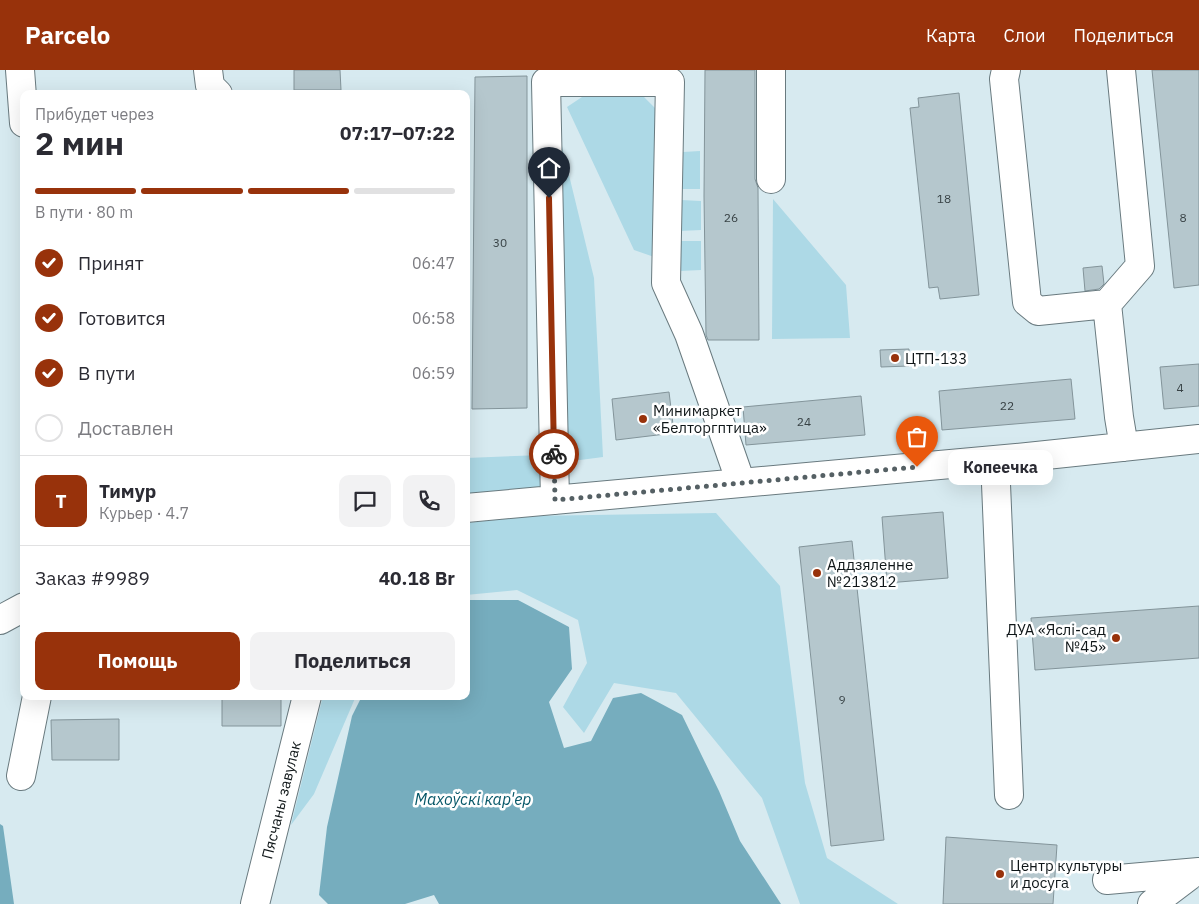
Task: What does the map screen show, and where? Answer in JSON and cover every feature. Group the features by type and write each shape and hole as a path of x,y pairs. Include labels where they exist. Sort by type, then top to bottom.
{"street":[{"path":"20,70 22,90"},
{"path":"208,70 210,86 214,90"},
{"path":"771,70 771,180"},
{"path":"1006,70 1004,80 1027,302 1038,311 1107,304 1140,266 1121,70"},
{"path":"555,500 546,82 670,82 666,283 689,334 741,483"},
{"path":"1107,304 1124,447"},
{"path":"470,508 995,460 1199,439"},
{"path":"995,460 1009,795"},
{"path":"0,620 20,609"},
{"path":"21,776 36,700"},
{"name":"Пясчаны завулак","path":"255,904 306,700"},
{"path":"1106,880 1196,873"},
{"path":"1152,904 1196,873"}],"shaded area":[{"path":"582,97 644,97 657,110 660,259 634,250 567,107"},
{"path":"560,138 594,278 603,457 565,462"},
{"path":"700,151 700,189 682,189 683,152"},
{"path":"773,199 846,285 850,338 772,339"},
{"path":"681,200 701,201 701,230 680,231"},
{"path":"680,241 701,241 701,270 680,271"},
{"path":"542,455 543,489 470,494 470,458"},
{"path":"716,513 780,586 805,783 827,858 898,904 800,904 762,798 676,693 614,683 584,733 563,707 587,663 578,620 517,590 470,595 470,523 531,516"},
{"path":"322,700 354,700 314,794 291,825"}],"water":[{"name":"Махоўскі кар'ер","path":"470,600 518,600 569,627 572,669 549,702 564,748 591,741 613,698 641,693 682,715 719,791 740,841 781,904 439,904 434,895 405,904 328,904 319,895 327,827 352,716 360,700 470,700"},
{"path":"0,824 3,826 14,904 0,904"}],"building":[{"path":"294,70 340,70 341,90 294,90"},
{"path":"705,70 755,70 755,179 758,188 759,340 708,340 706,335"},
{"path":"1152,70 1199,70 1199,285 1174,288"},
{"path":"527,76 527,408 472,409 475,77"},
{"path":"959,93 979,295 940,299 938,287 929,288 910,108 919,107 918,98"},
{"path":"1102,266 1104,284 1099,289 1085,291 1083,268"},
{"name":"ЦТП-133","path":"909,349 909,366 881,367 880,350"},
{"path":"1199,364 1199,406 1164,409 1160,367"},
{"path":"1071,379 1075,419 942,430 939,391"},
{"path":"669,392 674,433 616,440 612,399"},
{"path":"861,396 865,435 746,445 743,407"},
{"path":"943,512 948,578 887,583 882,517"},
{"path":"852,541 884,840 831,846 799,547"},
{"name":"ДУА «Яслі-сад №45»","path":"1199,606 1199,658 1035,670 1031,618"},
{"path":"222,700 281,700 281,726 222,726"},
{"path":"119,719 119,760 52,760 51,720"},
{"name":"Центр культуры и досуга","path":"946,837 1057,845 1053,904 943,904"}],"way so far":[{"path":"554,454 555,500 917,467"}],"place":[{"name":"ЦТП-133","path":"895,358"},
{"name":"Минимаркет «Белторгптица»","path":"643,419"},
{"name":"Копеечка","path":"917,467"},
{"name":"Аддзяленне №213812","path":"817,573"},
{"name":"ДУА «Яслі-сад №45»","path":"1116,638"},
{"name":"Центр культуры и досуга","path":"1000,874"}],"route":[{"path":"549,198 554,454"}]}
